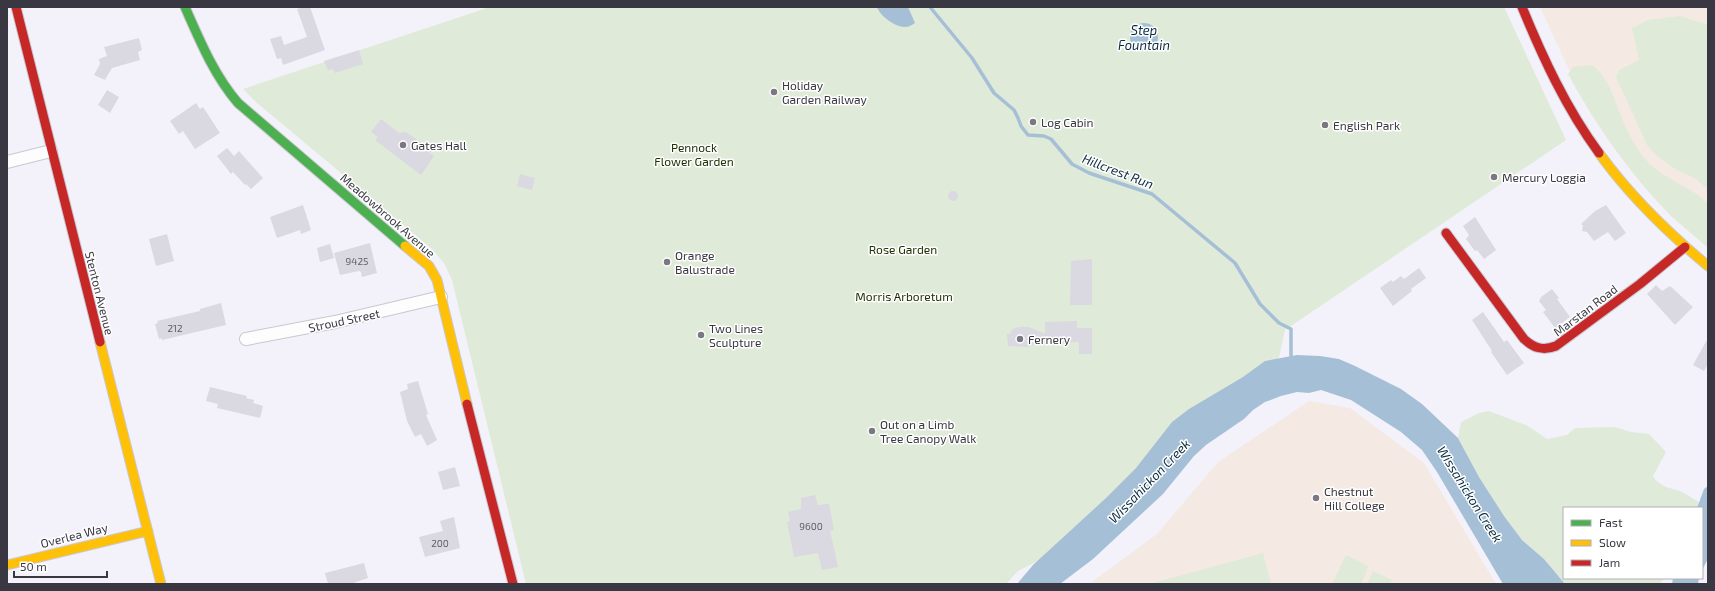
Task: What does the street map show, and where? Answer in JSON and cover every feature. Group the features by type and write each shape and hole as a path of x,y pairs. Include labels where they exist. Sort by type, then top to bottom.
{"street":[{"name":"Stenton Avenue","path":"16,7 161,584"},
{"name":"Meadowbrook Avenue","path":"185,7 211,62 230,96 394,235 429,266 438,280 441,297 514,584"},
{"path":"1522,7 1560,91 1590,141 1606,164 1638,202 1685,247 1708,266"},
{"path":"7,162 51,151"},
{"name":"Marstan Road","path":"1446,233 1524,339 1536,348 1542,350 1550,349 1556,346 1645,280 1685,247"},
{"name":"Stroud Street","path":"246,339 335,322 441,297"},
{"name":"Overlea Way","path":"7,565 148,531"}],"shaded area":[{"path":"1540,7 1708,7 1708,240 1574,81"},
{"name":"Chestnut Hill College","path":"1309,401 1350,408 1424,463 1496,584 1089,584 1157,534 1218,462"}],"green space":[{"name":"Morris Arboretum","path":"490,7 1504,7 1566,140 1285,330 1279,358 1097,531 1018,571 1006,584 526,584 452,280 444,263 432,249 257,103 243,89"},
{"path":"1680,16 1708,25 1708,189 1694,178 1677,170 1658,157 1647,145 1616,77 1619,70 1639,60 1632,28 1648,20"},
{"path":"1592,65 1603,76 1607,83 1627,131 1646,160 1660,173 1694,192 1708,204 1708,248 1671,216 1656,200 1602,131 1568,74 1573,67"},
{"path":"1489,411 1528,426 1547,439 1567,435 1575,428 1615,427 1631,432 1649,434 1666,452 1653,476 1662,485 1682,492 1699,502 1697,507 1563,507 1563,579 1663,579 1660,584 1565,584 1544,559 1522,540 1504,516 1479,477 1458,438 1461,422 1479,413"},
{"path":"1263,553 1271,584 1149,584"},
{"path":"1346,555 1369,566 1361,584 1332,584"},
{"path":"1373,571 1392,580 1390,584 1367,584"}],"water":[{"path":"877,7 908,7 915,23 910,26 901,27 881,14"},
{"name":"Step Fountain","path":"1144,23 1154,27 1158,37 1154,47 1144,51 1134,47 1130,37 1134,27"},
{"name":"Wissahickon Creek","path":"1297,355 1339,359 1401,389 1422,404 1458,438 1479,477 1504,516 1522,540 1544,559 1565,584 1503,584 1437,472 1422,450 1401,432 1351,400 1321,390 1309,393 1297,392 1281,396 1265,402 1253,410 1244,419 1206,445 1194,456 1163,494 1093,559 1060,584 1017,584 1033,565 1106,498 1136,468 1172,422 1189,409 1243,377 1265,361"},
{"path":"1708,486 1708,559 1703,568 1703,507 1697,507 1704,489"},
{"path":"1673,579 1699,579 1698,584 1672,584"}],"building":[{"path":"310,7 325,50 283,65 281,58 277,59 270,39 281,36 284,45 307,37 297,9"},
{"path":"139,38 142,50 138,52 140,60 112,68 105,80 94,75 100,64 99,59 107,56 104,47"},
{"path":"359,50 363,64 335,73 333,69 328,70 324,61"},
{"path":"107,90 119,97 110,113 98,105"},
{"path":"196,103 200,109 203,107 220,133 195,149 183,131 179,134 170,121"},
{"name":"Gates Hall","path":"381,119 399,133 406,132 432,150 429,153 434,156 421,175 375,140 378,137 371,132"},
{"path":"227,148 234,156 239,151 263,178 251,189 246,184 245,185 233,172 231,174 217,156"},
{"path":"520,174 535,178 532,190 517,186"},
{"path":"951,191 955,191 957,192 957,200 951,201 948,198 948,194"},
{"path":"303,205 311,230 301,234 300,230 277,238 270,217"},
{"path":"1606,205 1626,233 1615,241 1608,232 1594,241 1587,232 1582,231 1583,226 1581,224 1595,211"},
{"path":"1475,217 1496,250 1484,259 1477,250 1475,251 1466,239 1469,235 1463,226"},
{"path":"167,234 174,261 156,266 149,239"},
{"path":"370,243 377,273 362,277 361,272 359,271 340,275 334,253"},
{"path":"330,244 334,258 320,262 317,248"},
{"path":"1092,259 1092,305 1070,305 1071,261"},
{"path":"1419,268 1426,278 1411,289 1412,291 1393,306 1380,288 1391,280 1393,282 1401,276 1404,279"},
{"path":"1656,285 1662,291 1670,286 1693,307 1675,325 1647,294"},
{"path":"1552,289 1559,298 1557,299 1570,317 1555,328 1543,312 1546,310 1539,301 1541,297"},
{"path":"221,303 226,325 162,340 161,338 159,339 155,324 158,323 157,321 200,311 200,309"},
{"path":"1483,312 1504,342 1507,340 1524,363 1507,375 1472,320"},
{"path":"1077,321 1077,328 1092,328 1092,354 1079,354 1079,342 1036,343 1028,347 1008,346 1007,334 1010,334 1013,329 1019,327 1029,327 1045,334 1045,322"},
{"path":"1708,338 1708,364 1704,371 1693,365"},
{"path":"418,381 428,414 426,415 437,440 427,446 421,434 415,437 407,421 400,392 408,389 407,384"},
{"path":"210,387 247,396 246,398 254,400 253,403 263,406 260,418 217,408 218,404 206,401"},
{"path":"455,467 460,486 443,490 438,472"},
{"path":"815,495 818,505 829,504 834,530 830,531 838,567 822,570 818,553 794,557 787,522 790,521 788,512 801,509 801,498"},
{"path":"454,517 460,548 425,557 419,537 443,531 440,521"},
{"path":"364,563 368,578 350,584 328,584 325,573"}],"waterway":[{"name":"Hillcrest Run","path":"930,7 972,58 994,93 1014,110 1021,126 1028,135 1044,136 1051,139 1072,164 1089,173 1152,194 1235,263 1260,304 1279,323 1291,329 1291,358"}],"traffic: fast":[{"path":"185,7 202,45 215,69 229,92 238,103 405,246"}],"traffic: slow":[{"path":"1599,153 1636,199 1678,240 1708,266"},
{"path":"405,246 429,266 437,280 467,404"},
{"path":"100,342 161,584"},
{"path":"7,565 148,531"}],"traffic: jam":[{"path":"16,7 100,342"},
{"path":"1522,7 1556,82 1576,118 1599,153"},
{"path":"1446,233 1524,339 1531,345 1539,348 1551,348 1556,346 1640,284 1685,247"},
{"path":"467,404 513,584"}],"place":[{"name":"Holiday Garden Railway","path":"774,92"},
{"name":"Log Cabin","path":"1033,122"},
{"name":"English Park","path":"1325,125"},
{"name":"Gates Hall","path":"403,145"},
{"name":"Mercury Loggia","path":"1494,177"},
{"name":"Orange Balustrade","path":"667,262"},
{"name":"Two Lines Sculpture","path":"701,335"},
{"name":"Fernery","path":"1020,339"},
{"name":"Out on a Limb Tree Canopy Walk","path":"872,431"},
{"name":"Chestnut Hill College","path":"1316,498"}],"park label":[{"name":"Pennock Flower Garden","path":"694,154"},
{"name":"Rose Garden","path":"903,249"}]}
